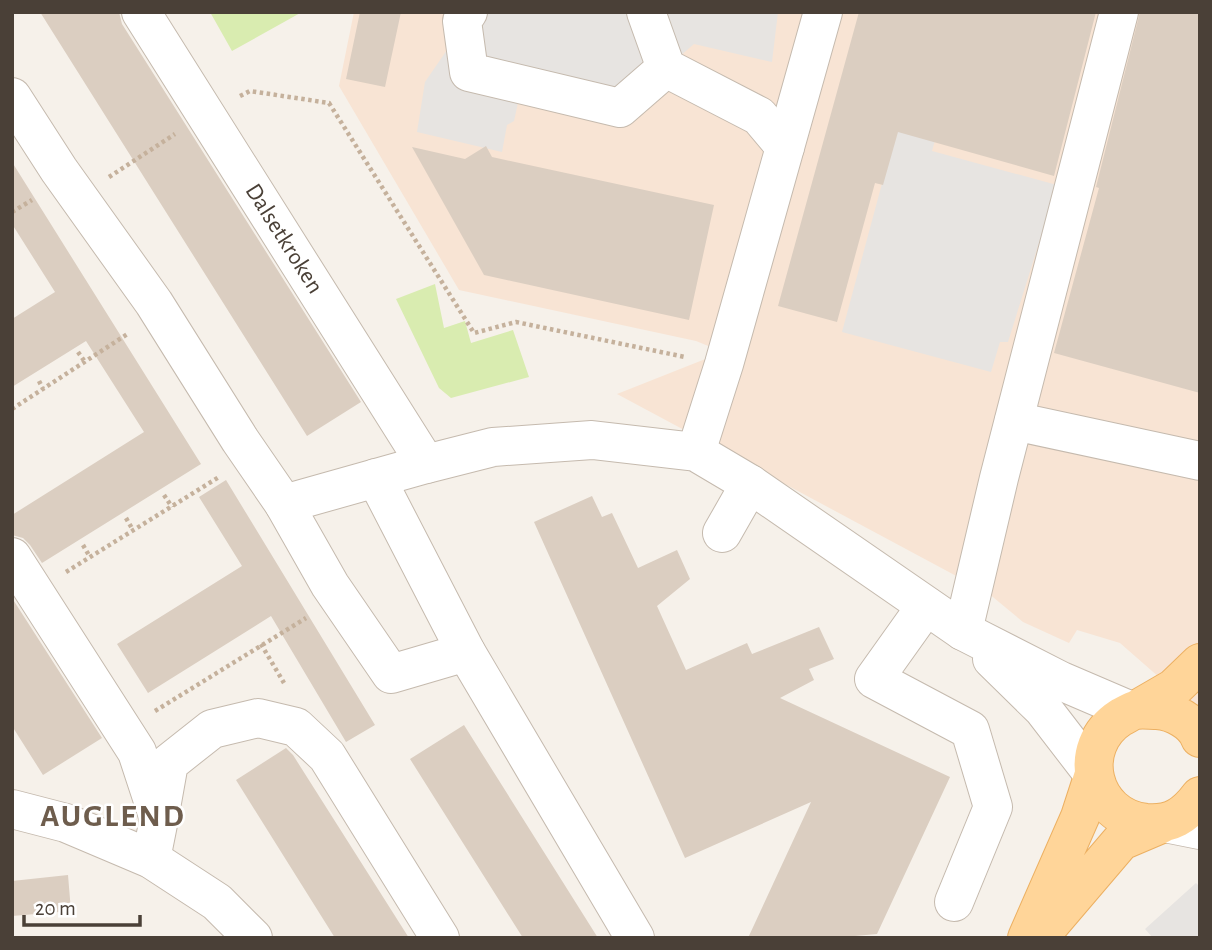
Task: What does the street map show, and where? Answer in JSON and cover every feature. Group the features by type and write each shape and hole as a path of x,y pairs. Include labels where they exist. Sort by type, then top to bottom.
{"main road":[{"path":"1027,938 1080,817 1093,775 1095,747 1109,725 1174,688 1200,663"},
{"path":"1134,710 1169,711 1196,730 1200,737"},
{"path":"1093,775 1107,804 1131,821 1175,826"},
{"path":"1039,938 1121,841 1175,826 1200,796"}],"street":[{"name":"Dalsetkroken","path":"141,12 426,464"},
{"path":"468,12 462,21 469,72 620,108 666,68"},
{"path":"646,12 666,68 759,116 786,147"},
{"path":"696,452 724,364 822,12"},
{"path":"963,631 1119,12"},
{"path":"12,97 59,170 154,303 284,505 330,585 391,674 466,652"},
{"path":"1014,421 1200,461"},
{"path":"284,505 493,447 593,440 696,452 750,484 963,631 1061,681 1134,710"},
{"path":"376,478 466,652 635,938"},
{"path":"722,533 750,484"},
{"path":"12,557 136,752 159,819"},
{"path":"926,606 874,679 970,730 993,807 954,902"},
{"path":"963,631 1043,709 1093,775"},
{"path":"151,859 169,762 212,729 258,718 296,727 327,756 440,938"},
{"path":"12,809 66,823 151,859 217,902 253,938"}],"path":[{"path":"204,115 250,91 329,103 474,333 516,322 724,364"},
{"path":"12,212 42,193"},
{"path":"12,409 127,336"},
{"path":"78,352 85,362"},
{"path":"39,381 43,389"},
{"path":"34,591 220,477"},
{"path":"164,495 172,507"},
{"path":"126,518 133,530"},
{"path":"83,545 90,557"},
{"path":"122,732 314,613"}],"shaded area":[{"path":"354,12 1200,12 1200,713 1120,643 1077,630 1069,643 1023,622 988,593 617,394 723,352 696,341 459,290 339,86"},
{"path":"473,12 778,12 772,62 694,44 624,104 521,89 514,121 507,125 502,152 417,132 425,82"},
{"path":"918,50 957,61 932,151 1057,185 1008,342 1000,342 991,372 842,332"},
{"path":"1196,883 1200,887 1200,938 1153,938 1145,929"}],"green space":[{"path":"210,12 302,12 232,51"},
{"path":"435,284 444,328 465,321 471,343 513,330 529,377 451,398 439,388 396,299"}],"building":[{"path":"40,12 119,12 122,24 361,402 307,436"},
{"path":"360,12 401,12 385,87 346,79"},
{"path":"859,12 1096,12 1054,176 898,132 883,185 875,183 837,322 778,306"},
{"path":"1140,12 1200,12 1200,393 1054,353 1099,188 1096,187"},
{"path":"486,146 492,157 714,205 689,320 484,275 412,147 465,159"},
{"path":"12,162 201,464 42,563 23,538 12,535 12,515 144,432 86,341 12,387 12,319 55,292 12,224"},
{"path":"226,480 375,725 346,742 271,616 148,693 117,644 242,566 199,497"},
{"path":"592,496 602,517 612,513 638,568 677,550 690,579 657,606 686,670 747,643 752,654 819,627 834,659 809,669 814,680 780,698 950,777 877,934 833,938 748,938 811,802 685,858 534,522"},
{"path":"12,598 102,738 43,775 12,726"},
{"path":"464,725 598,938 523,938 410,759"},
{"path":"286,748 409,938 335,938 236,780"},
{"path":"68,875 71,911 12,916 12,881"}],"district":[{"name":"AUGLEND","path":"113,816"}]}
